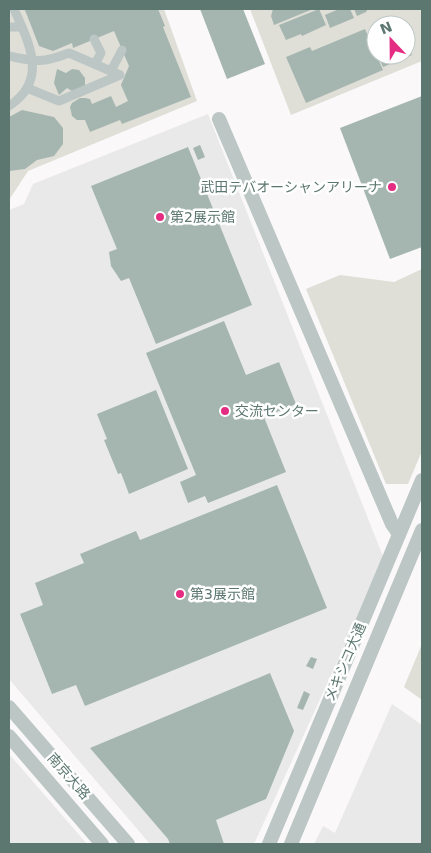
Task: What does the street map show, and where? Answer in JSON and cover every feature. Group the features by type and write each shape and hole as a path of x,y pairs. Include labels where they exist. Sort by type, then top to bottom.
{"street":[{"path":"9,106 18,100 27,88 33,68 28,40 14,9"},
{"path":"9,27 22,28"},
{"path":"94,39 101,53 96,64"},
{"path":"111,71 122,50"},
{"path":"9,56 38,62 69,53 120,75 60,101 27,88"},
{"path":"219,119 392,524 398,534"},
{"name":"メキシコ大通","path":"268,844 422,480"},
{"name":"メキシコ大通","path":"291,844 422,530"},
{"name":"南京大路","path":"9,707 128,844"},
{"name":"南京大路","path":"9,736 102,844"}],"shaded area":[{"path":"9,9 164,9 197,101 28,171 9,200"},
{"path":"250,9 422,9 422,61 416,63 416,15 366,15 366,65 412,65 291,115"},
{"path":"208,114 384,559 254,844 150,844 9,679 9,210 24,204 33,184"},
{"path":"422,269 422,451 408,484 386,484 306,289 340,275 394,282"},
{"path":"422,644 422,700 404,687"},
{"path":"392,704 422,725 422,844 314,844 323,826 335,833"},
{"path":"9,754 87,844 9,844"}],"building":[{"path":"158,9 165,26 163,27 191,97 122,124 120,120 90,132 85,120 77,120 72,116 70,107 72,103 80,98 85,98 90,99 92,104 111,96 116,107 128,101 121,85 129,66 114,31 73,48 72,43 53,51 39,46 25,10"},
{"path":"200,9 243,9 265,64 227,79"},
{"path":"273,9 313,9 274,25 271,16"},
{"path":"319,9 326,25 302,36 301,34 286,40 279,25"},
{"path":"339,9 350,9 354,18 330,28 325,15"},
{"path":"354,9 368,9 357,16"},
{"path":"365,29 366,65 381,65 383,70 306,103 286,57 310,47 312,51"},
{"path":"57,69 66,73 72,69 79,70 85,78 85,85 72,91 67,88 59,95 54,83"},
{"name":"武田テバオーシャンアリーナ","path":"422,96 422,247 390,259 340,128"},
{"path":"22,110 54,117 63,128 63,144 54,156 37,160 25,169 9,171 9,117"},
{"path":"200,145 205,157 198,160 193,148"},
{"name":"第2展示館","path":"188,147 252,305 156,344 129,278 121,281 111,266 109,252 117,249 91,186"},
{"name":"交流センター","path":"224,321 246,375 279,362 296,404 264,417 286,472 208,503 205,496 188,503 180,482 196,475 146,353"},
{"path":"156,390 188,469 129,494 121,473 118,474 104,440 107,439 97,414"},
{"name":"第3展示館","path":"277,485 327,608 85,706 76,685 52,694 20,614 43,605 35,583 84,563 80,554 136,531 140,540"},
{"path":"311,657 317,659 313,669 306,666"},
{"path":"270,673 294,731 266,799 216,820 224,844 170,844 168,839 90,748"},
{"path":"304,691 310,694 303,710 297,708"}],"place":[{"name":"武田テバオーシャンアリーナ","path":"392,187"},
{"name":"第2展示館","path":"160,217"},
{"name":"交流センター","path":"225,411"},
{"name":"第3展示館","path":"180,594"}]}
